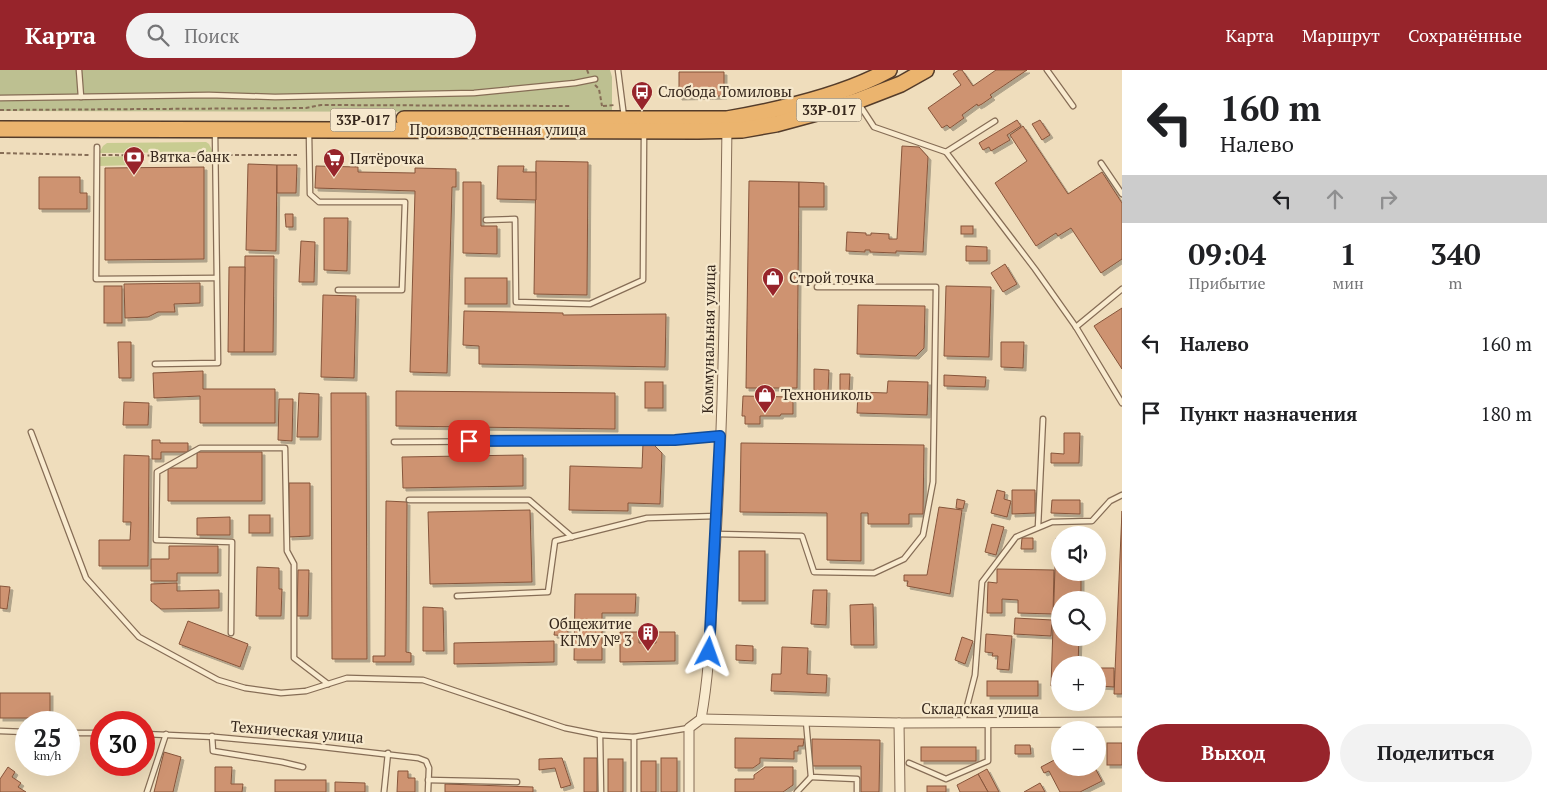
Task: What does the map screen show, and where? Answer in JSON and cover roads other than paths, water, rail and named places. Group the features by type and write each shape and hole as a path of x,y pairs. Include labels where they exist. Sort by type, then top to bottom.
{"highway":[{"name":"Производственная улица","path":"0,129 644,131 727,125 812,100 850,87 889,70"},
{"name":"Производственная улица","path":"0,119 624,112 727,125 742,130 776,124 857,101 901,84 926,70"}],"street":[{"name":"Коммунальная улица","path":"701,719 706,692 717,516 727,125"},
{"name":"Складская улица","path":"701,719 899,723 1122,722"},
{"path":"688,792 689,728 701,719"},
{"path":"899,723 900,792"}],"lane":[{"path":"79,70 81,97"},
{"path":"618,70 624,112"},
{"path":"1046,70 1073,106"},
{"path":"0,98 275,97 474,93 575,83 593,79"},
{"path":"857,101 874,127 946,152 1035,268 1076,327 1122,403"},
{"path":"946,152 995,121"},
{"path":"155,364 218,363 215,129"},
{"path":"309,130 310,194 319,202 405,202 402,290 338,290"},
{"path":"486,220 515,220 516,302 590,304 643,280 644,131"},
{"path":"97,147 96,279 216,278"},
{"path":"1101,163 1122,194"},
{"path":"716,534 802,536 814,572 874,573 904,559 923,534 933,482 936,287 817,287"},
{"path":"1076,327 1122,289"},
{"path":"1038,527 1043,419"},
{"path":"32,432 86,578 139,637 218,680 245,688 281,693 306,691 347,678 423,680 565,728 600,735 634,737 689,728"},
{"path":"394,442 675,440 720,436"},
{"path":"231,633 232,542 156,540 156,472 200,448 286,448 287,551 294,564 294,658 328,684"},
{"path":"963,722 975,675 982,582 1016,536 1052,522 1092,521 1110,501 1122,495"},
{"path":"409,500 529,500 572,537"},
{"path":"457,596 548,592 555,541 647,518 717,516"},
{"path":"797,792 811,777 806,721"},
{"path":"910,763 946,779 988,761 988,722"},
{"path":"0,731 15,732"},
{"name":"Техническая улица","path":"155,734 212,736 388,753 418,758 426,761 429,768 428,780"},
{"path":"147,792 166,734"},
{"path":"600,735 601,792"},
{"path":"212,736 213,751 303,767"},
{"path":"634,737 634,792"},
{"path":"384,792 388,753"},
{"path":"811,777 857,779 857,792"},
{"path":"428,792 428,780 517,782"}],"place":[{"name":"Слобода Томиловы","path":"642,111"},
{"name":"Вятка-банк","path":"134,176"},
{"name":"Пятёрочка","path":"334,178"},
{"name":"Строй точка","path":"773,297"},
{"name":"Технониколь","path":"765,414"},
{"name":"Общежитие КГМУ № 3","path":"648,652"}]}
